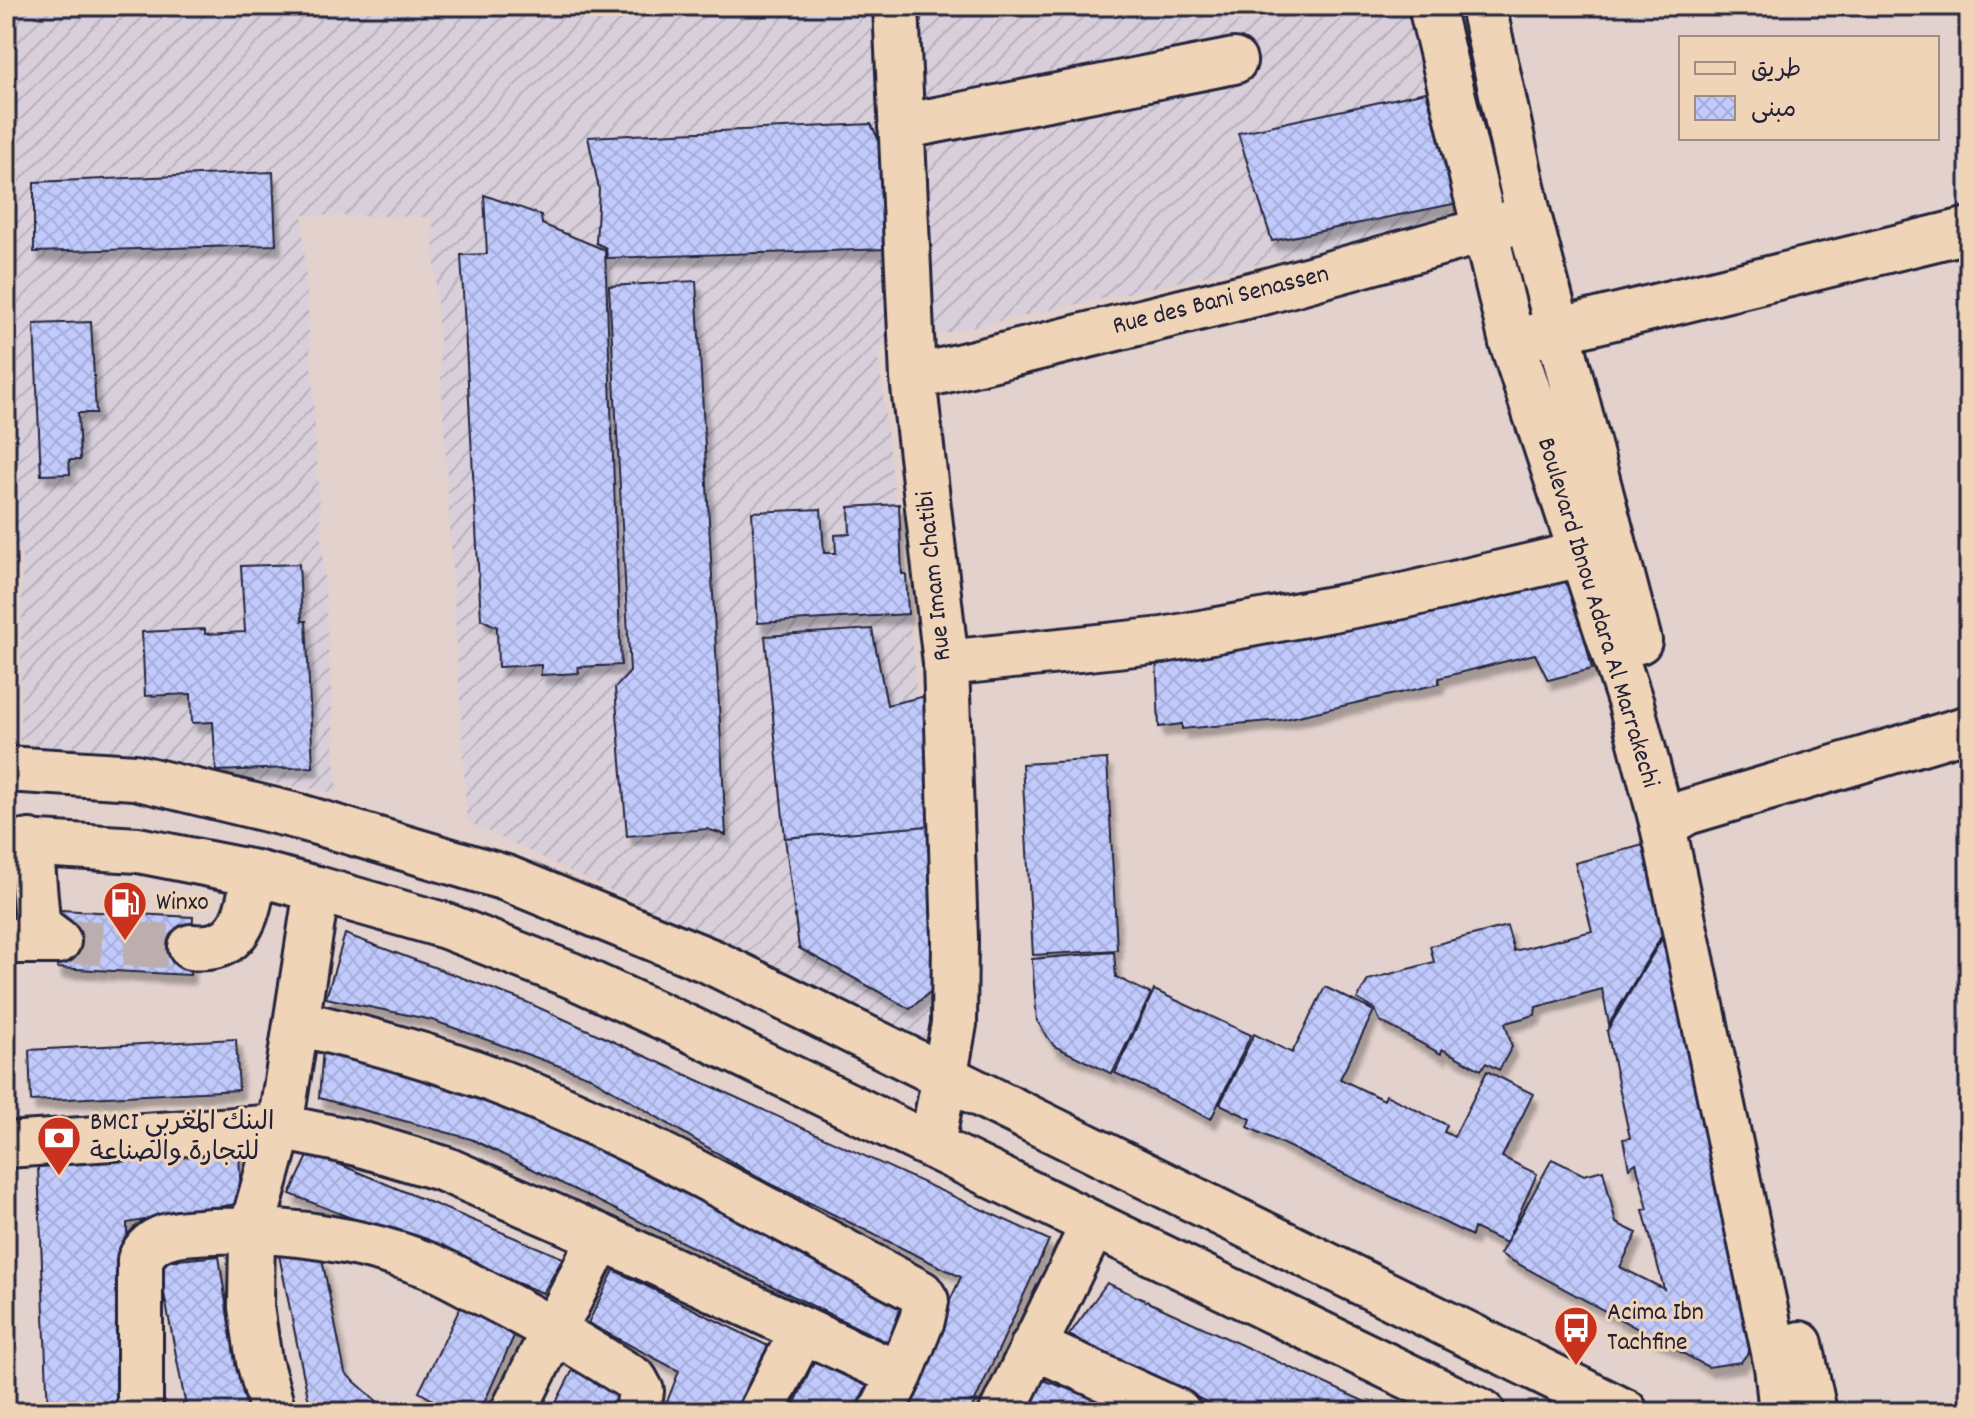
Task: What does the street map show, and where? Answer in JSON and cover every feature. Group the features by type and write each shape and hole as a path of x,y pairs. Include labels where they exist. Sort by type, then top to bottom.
{"street":[{"name":"Rue Imam Chatibi","path":"896,6 913,378 946,663 955,940 954,1024 932,1145"},
{"name":"Boulevard Ibnou Adara Al Marrakechi","path":"1431,6 1512,342 1598,556 1675,819 1814,1412"},
{"name":"Boulevard Ibnou Adara Al Marrakechi","path":"1483,6 1557,332 1598,556"},
{"path":"901,127 1234,61"},
{"name":"Rue des Bani Senassen","path":"913,378 1267,291 1529,218"},
{"path":"1512,342 1969,230"},
{"path":"946,663 1163,640 1598,556"},
{"path":"1675,819 1969,728"},
{"path":"6,769 135,777 300,817 506,878 712,962 1625,1412"},
{"name":"Boulevard Ibnou Adara Al Marrakechi","path":"1675,819 1777,1366 1782,1412"},
{"path":"6,941 58,941 42,929 37,920 18,842 138,850 255,873 446,926 571,975 692,1030 1482,1412"},
{"path":"191,947 212,947 234,936 247,912 255,873"},
{"path":"273,1412 259,1361 251,1307 252,1229 280,1127 317,889"},
{"path":"6,1145 280,1127 357,1143 444,1169 803,1330 891,1393 922,1320 926,1301 921,1293 684,1168 507,1085 421,1055 297,1023"},
{"path":"1002,1412 1093,1225"},
{"path":"140,1412 140,1260 145,1246 159,1238 184,1233 252,1229 373,1248 428,1265 554,1329 635,1380 641,1391 638,1412"},
{"path":"513,1412 601,1237"},
{"path":"761,1412 803,1330"},
{"path":"1033,1346 1155,1407"}],"shaded area":[{"path":"6,6 1409,6 1451,222 877,348 914,657 935,1017 922,1041 467,821 432,217 302,215 337,793 20,743 22,550 6,551"}],"building":[{"path":"1426,92 1458,203 1272,241 1238,133"},
{"path":"871,124 895,174 888,249 607,258 606,248 596,243 599,189 588,137"},
{"path":"273,172 276,245 34,252 34,182"},
{"path":"484,195 541,215 542,224 605,250 621,665 578,667 579,673 541,675 541,665 498,667 497,627 481,619 461,255 487,254"},
{"path":"696,281 726,835 707,829 627,836 615,688 630,672 609,286"},
{"path":"91,322 96,413 78,413 80,460 69,460 70,474 41,475 34,324"},
{"path":"899,504 902,574 906,574 908,614 758,623 752,512 821,509 824,553 836,553 835,535 850,534 849,507"},
{"path":"299,564 302,621 306,621 313,767 216,771 213,722 192,723 191,694 145,696 142,632 205,629 205,634 245,632 241,566"},
{"path":"1575,564 1593,640 1586,643 1592,669 1548,680 1535,654 1439,678 1439,684 1281,720 1182,729 1182,724 1159,727 1156,654"},
{"path":"872,629 887,705 934,694 940,825 785,838 765,636"},
{"path":"1107,759 1117,950 1033,955 1022,764"},
{"path":"940,825 944,980 910,1009 799,948 785,838"},
{"path":"1655,842 1674,915 1609,1024 1602,989 1536,1007 1535,1015 1505,1023 1512,1047 1499,1070 1486,1063 1481,1070 1442,1049 1441,1054 1380,1021 1375,1009 1357,999 1368,980 1434,962 1430,946 1507,926 1514,951 1592,931 1575,863"},
{"path":"60,910 193,917 190,975 57,968"},
{"path":"1666,932 1761,1335 1741,1362 1708,1367 1500,1254 1552,1159 1584,1175 1603,1170 1616,1223 1637,1233 1620,1267 1664,1289 1643,1210 1648,1209 1636,1163 1629,1168 1623,1139 1630,1138 1607,1031"},
{"path":"345,934 522,1000 1049,1240 970,1412 898,1412 961,1277 759,1178 590,1077 432,1020 326,998"},
{"path":"1114,952 1116,977 1151,994 1112,1074 1054,1046 1037,1021 1032,959"},
{"path":"1325,987 1374,1011 1340,1079 1384,1100 1386,1095 1447,1125 1444,1132 1454,1137 1487,1071 1533,1094 1502,1157 1537,1174 1506,1243 1474,1228 1472,1236 1248,1127 1251,1119 1220,1104 1254,1034 1292,1053"},
{"path":"1154,990 1251,1035 1211,1119 1115,1073"},
{"path":"236,1039 239,1090 31,1101 29,1050"},
{"path":"323,1048 457,1078 910,1297 893,1345 471,1139 319,1098"},
{"path":"239,1149 241,1203 127,1223 129,1412 48,1412 38,1167"},
{"path":"310,1152 563,1258 543,1293 290,1194"},
{"path":"279,1255 322,1259 345,1373 389,1412 311,1412"},
{"path":"219,1256 231,1337 248,1396 258,1412 187,1412 158,1262"},
{"path":"614,1270 768,1346 734,1412 663,1412 679,1371 588,1323"},
{"path":"1107,1283 1387,1412 1227,1412 1069,1335"},
{"path":"463,1302 518,1327 480,1412 454,1412 419,1392"},
{"path":"818,1352 872,1376 853,1412 791,1412"},
{"path":"579,1358 625,1383 611,1412 551,1412"},
{"path":"1037,1378 1108,1403 1103,1412 1021,1412"}],"tunnel":[{"path":"58,941 191,947"}],"place":[{"name":"Winxo","path":"125,942"},
{"name":"BMCI البنك المغربي للتجارة والصناعة","path":"59,1177"},
{"name":"Acima Ibn Tachfine","path":"1576,1367"}]}
